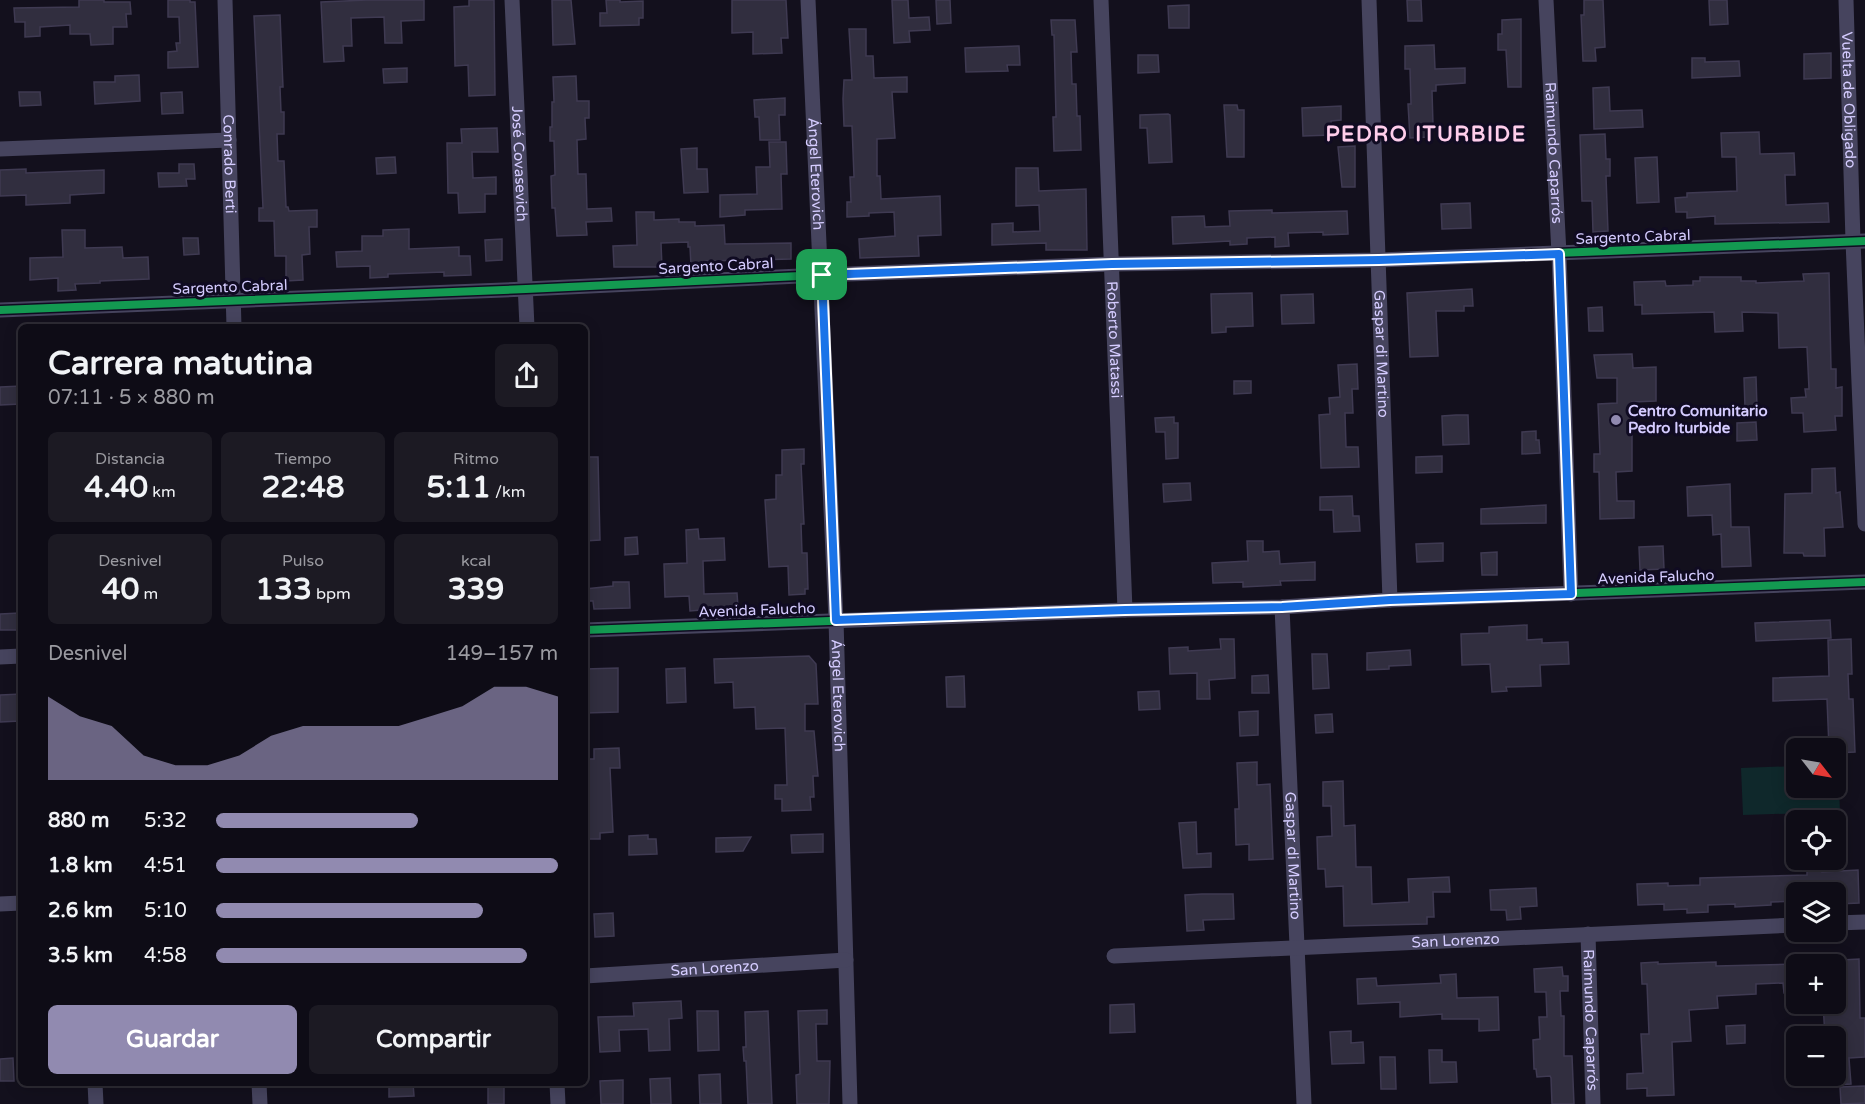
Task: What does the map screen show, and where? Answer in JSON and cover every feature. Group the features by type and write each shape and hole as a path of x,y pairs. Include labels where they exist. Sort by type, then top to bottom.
{"street":[{"name":"Conrado Berti","path":"225,0 234,324"},
{"name":"José Covasevich","path":"512,0 527,324"},
{"name":"Ángel Eterovich","path":"808,0 836,620 850,1104"},
{"name":"Roberto Matassi","path":"1101,0 1125,610"},
{"name":"Gaspar di Martino","path":"1369,0 1390,600"},
{"name":"Raimundo Caparrós","path":"1546,0 1559,254 1571,594"},
{"name":"Vuelta de Obligado","path":"1846,0 1859,241 1865,524"},
{"path":"0,149 229,141"},
{"name":"Sargento Cabral","path":"0,310 1112,264 1379,260 1859,241"},
{"name":"Avenida Falucho","path":"588,630 1125,610 1282,607 1390,600 1865,582"},
{"name":"Gaspar di Martino","path":"1282,607 1304,1104"},
{"path":"0,657 18,656"},
{"path":"0,903 18,903"},
{"path":"1846,923 1865,922"},
{"name":"San Lorenzo","path":"1114,956 1786,925"},
{"name":"Raimundo Caparrós","path":"1588,934 1593,1104"},
{"name":"San Lorenzo","path":"588,976 846,960"},
{"path":"95,1086 96,1104"},
{"path":"259,1086 260,1104"},
{"path":"557,1086 558,1104"}],"green space":[{"path":"1786,766 1786,798 1839,798 1840,810 1786,810 1786,814 1743,815 1741,768"}],"building":[{"path":"79,0 130,2 131,14 126,14 127,27 113,27 113,44 91,45 90,34 70,34 70,25 40,27 40,36 25,37 25,22 15,22 14,8 79,7"},
{"path":"168,0 195,2 198,67 168,68 168,52 177,51 176,43 180,43 179,17 168,17"},
{"path":"424,0 424,20 401,21 402,43 385,43 384,17 351,18 352,46 343,46 344,61 324,62 321,2"},
{"path":"469,0 494,0 495,95 469,96 468,65 455,66 454,7 469,6"},
{"path":"552,0 571,0 575,44 553,45"},
{"path":"606,0 643,1 643,18 639,18 639,25 600,26 600,13 607,13"},
{"path":"732,0 786,0 788,38 781,38 782,53 753,54 753,32 732,33"},
{"path":"892,0 908,0 909,18 929,17 930,30 909,31 910,42 894,43"},
{"path":"936,0 950,0 951,23 937,24"},
{"path":"1407,0 1421,0 1422,21 1408,21"},
{"path":"1584,0 1603,0 1605,47 1595,48 1596,61 1583,61 1581,15 1584,15"},
{"path":"1709,0 1727,0 1728,24 1710,25"},
{"path":"1189,5 1189,28 1169,28 1168,6"},
{"path":"280,15 283,87 280,87 281,112 284,112 284,134 277,134 278,161 284,161 286,207 289,211 317,210 317,227 309,227 310,254 302,255 303,280 286,281 286,256 275,256 274,221 259,221 259,208 263,208 254,16"},
{"path":"1521,19 1521,87 1508,87 1506,50 1498,50 1498,34 1502,34 1502,20"},
{"path":"1051,20 1075,20 1077,52 1071,52 1072,84 1076,84 1081,150 1054,151 1053,117 1056,117 1054,35 1052,35"},
{"path":"849,29 866,29 866,56 873,56 874,78 907,77 907,92 892,92 895,138 877,139 877,176 880,176 881,199 940,196 941,235 918,236 919,256 860,258 859,239 895,236 894,212 847,217 847,202 851,202 850,177 854,177 852,126 844,126 843,99 844,80 852,80"},
{"path":"1434,45 1435,69 1465,68 1465,83 1436,85 1436,91 1432,91 1433,124 1429,124 1429,137 1410,138 1408,104 1411,104 1410,69 1405,69 1405,46"},
{"path":"1019,46 1020,65 1007,65 1008,71 966,72 965,48"},
{"path":"1831,53 1831,78 1804,79 1804,54"},
{"path":"1138,55 1158,55 1159,72 1138,73"},
{"path":"1692,58 1705,58 1705,62 1739,61 1740,76 1692,78"},
{"path":"407,68 407,82 384,83 383,69"},
{"path":"139,75 140,101 95,104 94,82 115,82 115,76"},
{"path":"576,76 577,101 589,101 589,118 585,118 586,139 577,140 578,174 586,174 587,209 611,208 612,221 586,222 587,235 557,236 555,208 552,208 551,176 555,175 554,141 550,141 552,102 554,102 553,77"},
{"path":"1609,87 1610,111 1642,110 1643,127 1594,129 1593,88"},
{"path":"19,92 40,92 41,105 20,106"},
{"path":"182,92 183,113 162,114 161,93"},
{"path":"785,98 785,115 779,115 780,140 760,140 759,117 755,117 754,100"},
{"path":"1224,105 1237,105 1238,110 1244,110 1244,157 1227,157"},
{"path":"1341,106 1341,120 1331,121 1332,135 1303,136 1302,108"},
{"path":"1140,115 1170,115 1172,162 1149,163 1147,128 1140,128"},
{"path":"497,128 498,152 472,152 473,178 496,177 496,194 485,194 485,212 459,213 458,193 448,193 447,143 462,143 461,129"},
{"path":"1759,132 1760,154 1794,153 1795,175 1785,175 1786,205 1828,203 1829,222 1715,224 1715,216 1687,218 1687,212 1676,212 1675,198 1687,197 1687,193 1737,191 1736,157 1722,157 1721,133"},
{"path":"1605,134 1606,159 1610,159 1610,176 1606,176 1608,231 1593,232 1592,201 1582,201 1580,135"},
{"path":"769,142 786,142 787,174 781,174 782,209 745,210 745,215 720,217 720,195 757,194 756,167 770,167"},
{"path":"1355,146 1355,187 1342,187 1338,147"},
{"path":"697,148 697,169 707,169 708,192 684,193 681,149"},
{"path":"395,157 396,173 377,174 376,158"},
{"path":"1657,157 1659,202 1637,203 1635,158"},
{"path":"179,164 194,164 195,179 186,179 187,186 159,187 158,173 179,173"},
{"path":"1016,168 1038,168 1039,191 1086,189 1087,250 1046,250 1046,243 992,245 992,224 1013,223 1013,232 1040,231 1039,205 1016,206"},
{"path":"26,169 26,173 104,170 104,193 70,195 70,203 26,205 26,195 0,196 0,170"},
{"path":"1470,203 1471,228 1442,229 1441,204"},
{"path":"1272,210 1272,213 1347,211 1348,234 1288,233 1289,246 1275,247 1275,237 1247,238 1247,244 1230,245 1230,241 1173,244 1172,217 1204,216 1205,227 1230,226 1229,211"},
{"path":"636,212 654,212 654,220 679,219 679,222 695,222 695,226 724,225 725,244 791,243 791,259 705,261 705,266 691,266 688,242 661,243 662,267 614,267 613,246 637,245"},
{"path":"409,229 409,249 459,247 459,256 470,256 471,275 444,276 444,272 388,274 388,277 370,278 370,266 337,267 336,252 362,251 362,236 383,236 383,230"},
{"path":"62,230 85,230 85,248 122,247 123,258 148,257 149,279 75,284 76,290 58,291 58,278 30,280 30,258 63,257"},
{"path":"183,238 198,238 199,254 184,255"},
{"path":"502,239 502,260 486,261 485,240"},
{"path":"1829,273 1831,369 1836,369 1836,388 1842,387 1842,416 1835,416 1836,430 1804,432 1803,413 1792,413 1791,398 1806,397 1805,389 1809,389 1807,347 1779,348 1778,313 1742,312 1743,331 1715,332 1714,312 1642,314 1642,305 1635,305 1634,282 1665,281 1666,286 1693,285 1693,281 1700,281 1700,277 1741,277 1741,281 1756,281 1756,283 1804,281 1803,274"},
{"path":"1472,289 1473,306 1464,306 1464,311 1436,311 1438,356 1410,357 1407,293"},
{"path":"1252,293 1253,326 1226,327 1226,332 1212,333 1211,294"},
{"path":"1313,294 1314,323 1282,324 1281,295"},
{"path":"1602,307 1603,331 1589,331 1588,308"},
{"path":"1632,354 1633,368 1656,367 1656,401 1632,402 1632,471 1616,472 1617,501 1634,501 1634,518 1600,519 1599,472 1594,472 1594,454 1600,454 1598,404 1617,403 1617,378 1597,378 1594,355"},
{"path":"1357,364 1358,389 1352,389 1353,413 1345,413 1346,447 1358,447 1359,467 1321,468 1319,415 1330,414 1329,398 1340,397 1338,365"},
{"path":"1756,377 1757,407 1745,408 1744,378"},
{"path":"1234,381 1251,381 1251,393 1234,394"},
{"path":"18,386 18,404 0,405 0,387"},
{"path":"1468,415 1469,444 1443,445 1442,416"},
{"path":"1174,417 1174,423 1178,423 1178,458 1166,459 1165,432 1156,432 1155,418"},
{"path":"1756,422 1757,440 1737,441 1737,423"},
{"path":"1536,431 1540,453 1522,454 1522,432"},
{"path":"804,449 804,464 801,464 804,524 801,524 802,553 807,553 808,589 805,589 805,594 789,595 788,566 769,567 765,500 776,499 776,475 782,475 782,450"},
{"path":"1442,456 1442,472 1416,473 1416,457"},
{"path":"588,457 598,457 600,540 588,541"},
{"path":"1835,468 1836,493 1840,492 1843,527 1824,528 1825,556 1784,553 1785,494 1812,493 1812,469"},
{"path":"1190,483 1191,500 1164,502 1163,484"},
{"path":"1730,484 1731,527 1749,527 1751,566 1722,567 1721,534 1713,535 1712,515 1688,516 1687,487"},
{"path":"1352,496 1353,516 1359,516 1360,531 1334,532 1333,510 1320,510 1320,497"},
{"path":"1546,505 1546,523 1481,524 1481,509"},
{"path":"698,529 699,539 724,538 725,560 703,561 704,594 737,593 738,607 690,611 689,596 665,597 664,564 687,563 686,530"},
{"path":"637,537 638,554 625,555 625,538"},
{"path":"1247,541 1263,541 1263,552 1279,551 1280,564 1315,562 1315,580 1280,581 1281,585 1243,587 1243,582 1213,583 1212,563 1248,561"},
{"path":"1443,543 1443,561 1417,562 1416,544"},
{"path":"1663,546 1664,569 1640,570 1639,547"},
{"path":"1497,552 1497,575 1482,575 1481,553"},
{"path":"613,582 629,582 630,608 594,609 593,601 588,601 588,589 613,586"},
{"path":"18,613 18,630 0,630 0,614"},
{"path":"1830,620 1831,638 1756,641 1755,623"},
{"path":"1527,625 1527,640 1542,639 1542,643 1568,642 1569,664 1540,665 1541,686 1506,687 1507,691 1492,692 1490,664 1462,665 1461,634 1489,633 1489,627"},
{"path":"1220,639 1234,639 1235,678 1209,680 1210,699 1197,699 1197,673 1170,674 1169,648 1188,647 1188,651 1221,649"},
{"path":"1851,639 1852,674 1848,674 1849,699 1853,699 1855,752 1846,752 1846,738 1829,738 1827,699 1773,701 1773,678 1829,676 1828,640"},
{"path":"1410,650 1411,665 1367,670 1367,653"},
{"path":"1312,654 1327,654 1329,688 1313,689"},
{"path":"809,656 816,664 818,704 805,704 805,731 814,731 818,776 813,776 814,797 810,797 811,810 782,811 782,799 775,799 775,785 787,785 785,728 756,729 755,707 734,708 733,682 715,683 714,659"},
{"path":"618,668 618,712 588,713 588,669"},
{"path":"685,668 686,702 667,703 666,669"},
{"path":"1268,675 1269,693 1252,693 1252,676"},
{"path":"964,676 965,707 947,707 946,677"},
{"path":"1159,691 1160,709 1139,710 1138,692"},
{"path":"18,694 18,721 0,722 0,695"},
{"path":"1258,711 1258,735 1240,736 1239,712"},
{"path":"1332,714 1333,732 1316,733 1315,715"},
{"path":"619,748 620,768 610,768 613,832 600,833 600,839 588,839 588,759 594,759 594,749"},
{"path":"1257,762 1257,785 1270,784 1273,859 1249,860 1249,844 1236,845 1235,809 1239,809 1237,763"},
{"path":"1343,781 1344,826 1355,825 1356,867 1371,867 1372,904 1409,902 1408,879 1449,877 1450,892 1433,892 1434,917 1427,917 1427,924 1344,926 1343,886 1326,887 1325,869 1318,869 1317,837 1332,836 1331,806 1323,806 1323,782"},
{"path":"1196,822 1197,854 1211,853 1211,867 1183,868 1179,823"},
{"path":"823,834 823,852 792,853 791,835"},
{"path":"648,835 648,839 656,839 657,854 629,855 629,836"},
{"path":"751,837 743,851 716,852 716,838"},
{"path":"1807,870 1822,870 1822,872 1858,870 1859,903 1846,904 1846,882 1786,882 1786,901 1771,902 1771,905 1735,907 1735,904 1708,905 1708,912 1687,913 1687,909 1664,910 1664,904 1638,905 1637,884 1700,885 1700,878 1807,875"},
{"path":"1536,888 1537,906 1520,907 1521,919 1507,920 1506,910 1491,910 1490,890"},
{"path":"1233,894 1234,919 1203,920 1204,930 1187,931 1185,895"},
{"path":"613,913 614,936 595,937 594,914"},
{"path":"1859,959 1860,1018 1865,1018 1865,1057 1849,1058 1851,1084 1846,1084 1846,1026 1824,1026 1824,1014 1846,1014 1846,960"},
{"path":"1716,962 1716,966 1786,964 1786,993 1784,993 1783,983 1756,984 1756,994 1717,996 1718,1008 1689,1010 1691,1041 1672,1042 1674,1095 1647,1096 1647,1088 1627,1089 1627,1074 1643,1073 1641,1034 1649,1034 1647,984 1642,984 1641,963"},
{"path":"1562,967 1563,976 1568,976 1568,991 1560,991 1561,1016 1564,1016 1564,1056 1572,1056 1574,1104 1552,1104 1550,1076 1537,1077 1536,1069 1534,1069 1533,1040 1540,1039 1539,1017 1547,1017 1546,992 1535,992 1534,969"},
{"path":"1456,974 1457,998 1498,997 1499,1030 1479,1031 1479,1019 1442,1019 1442,1014 1400,1017 1400,1002 1358,1004 1357,979 1376,978 1377,986 1441,983 1440,975"},
{"path":"681,1001 682,1018 669,1019 670,1050 649,1051 648,1029 619,1030 620,1051 600,1052 598,1017 634,1016 633,1003"},
{"path":"1134,1004 1135,1032 1110,1033 1110,1005"},
{"path":"827,1010 827,1024 816,1024 817,1061 830,1061 829,1104 797,1104 796,1075 800,1074 798,1011"},
{"path":"697,1011 718,1011 719,1050 698,1051"},
{"path":"768,1011 772,1104 748,1104 743,1047 746,1047 745,1012"},
{"path":"1745,1025 1745,1043 1727,1044 1726,1026"},
{"path":"1351,1031 1351,1043 1363,1042 1364,1063 1332,1064 1330,1032"},
{"path":"1429,1050 1442,1050 1442,1062 1456,1062 1457,1082 1430,1083"},
{"path":"1380,1057 1395,1057 1396,1089 1381,1089"},
{"path":"13,1058 14,1081 0,1081 0,1059"},
{"path":"720,1074 721,1104 700,1104 699,1075"},
{"path":"670,1078 671,1104 651,1104 650,1079"},
{"path":"623,1080 623,1104 601,1104 600,1081"},
{"path":"389,1086 413,1086 414,1096 389,1097"},
{"path":"488,1086 504,1086 504,1104 488,1104"},
{"path":"1865,1086 1865,1103 1841,1104 1840,1087"}],"cycle path":[{"path":"0,310 1112,264 1379,260 1865,241"},
{"path":"588,630 1125,610 1282,607 1390,600 1865,582"}],"place":[{"name":"Centro Comunitario Pedro Iturbide","path":"1616,420"}],"district":[{"name":"PEDRO ITURBIDE","path":"1426,134"}],"route":[{"path":"1559,254 1571,594 1390,600 1282,607 836,620 822,275 1112,264 1379,260 1559,254"}]}
